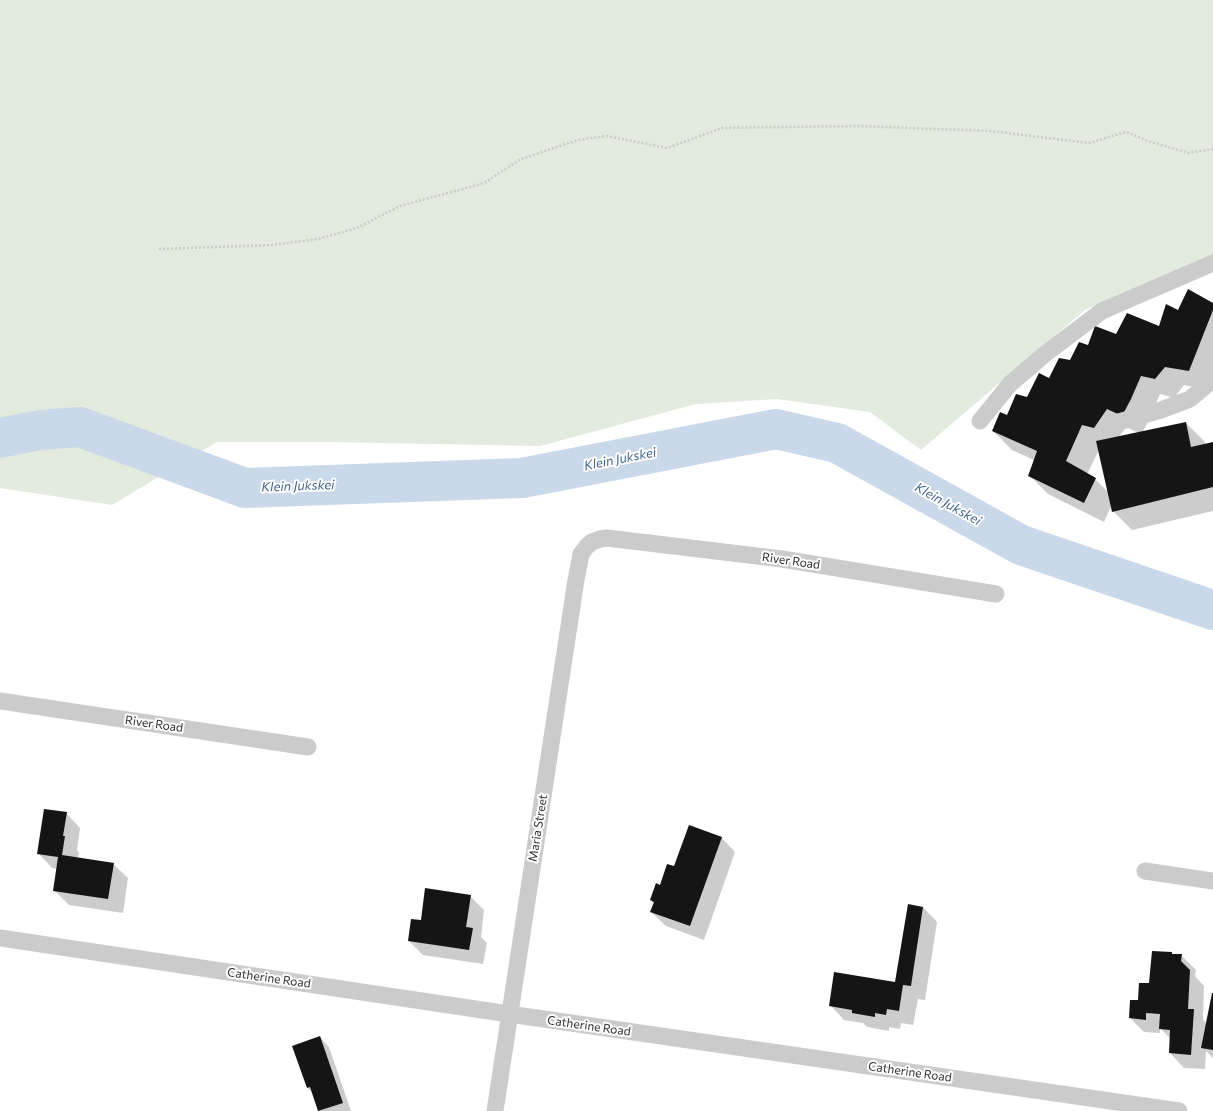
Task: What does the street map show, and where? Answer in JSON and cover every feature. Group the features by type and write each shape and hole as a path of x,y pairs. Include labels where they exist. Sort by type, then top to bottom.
{"street":[{"path":"980,422 1010,384 1045,354 1102,311 1213,263"},
{"path":"1108,425 1161,410 1190,399 1210,382 1213,371"},
{"name":"River Road","path":"587,546 592,542 607,538 774,558 996,594"},
{"name":"Maria Street","path":"495,1111 576,580 581,554 587,546"},
{"name":"River Road","path":"0,701 308,747"},
{"path":"1145,871 1213,881"},
{"name":"Catherine Road","path":"0,938 509,1014 1179,1111"}],"path":[{"path":"159,249 272,245 318,239 357,228 400,206 484,183 521,159 578,140 607,136 667,148 722,128 857,126 990,131 1089,143 1126,132 1148,141 1189,153 1213,149"}],"shaded area":[{"path":"0,0 1213,0 1213,257 1085,310 921,450 870,412 777,399 696,404 540,446 331,442 217,442 112,505 0,488"}],"building":[{"path":"1188,289 1213,303 1213,310 1189,371 1165,367 1155,379 1141,376 1122,416 1107,409 1094,428 1082,425 1066,461 1096,478 1084,503 1028,476 1037,451 992,431 1000,412 1007,415 1016,394 1027,397 1039,373 1049,378 1059,358 1070,360 1079,342 1088,345 1095,326 1116,334 1127,313 1159,326 1166,304 1178,310"},
{"path":"1186,422 1191,447 1213,442 1213,487 1112,512 1096,441"},
{"path":"44,809 67,812 63,836 65,836 62,855 114,863 108,899 53,891 58,857 37,854"},
{"path":"689,825 722,837 690,926 650,912 654,902 650,900 656,883 660,885 667,864 674,866"},
{"path":"425,888 471,895 466,927 473,928 469,950 408,941 411,919 421,920"},
{"path":"908,904 923,907 911,986 903,985 899,1011 887,1009 886,1015 875,1013 875,1017 852,1013 852,1010 829,1006 834,972 895,982"},
{"path":"1152,951 1182,954 1181,961 1190,970 1188,1009 1194,1009 1191,1055 1169,1053 1170,1030 1159,1029 1160,1014 1146,1013 1146,1020 1129,1018 1130,1000 1138,1000 1139,983 1149,983"},
{"path":"1213,993 1213,1050 1201,1048"},
{"path":"320,1036 343,1103 318,1111 310,1087 307,1088 292,1046"}],"waterway":[{"name":"Klein Jukskei","path":"0,438 40,430 80,427 245,488 522,478 776,429 837,443 1021,545 1213,610"}]}
